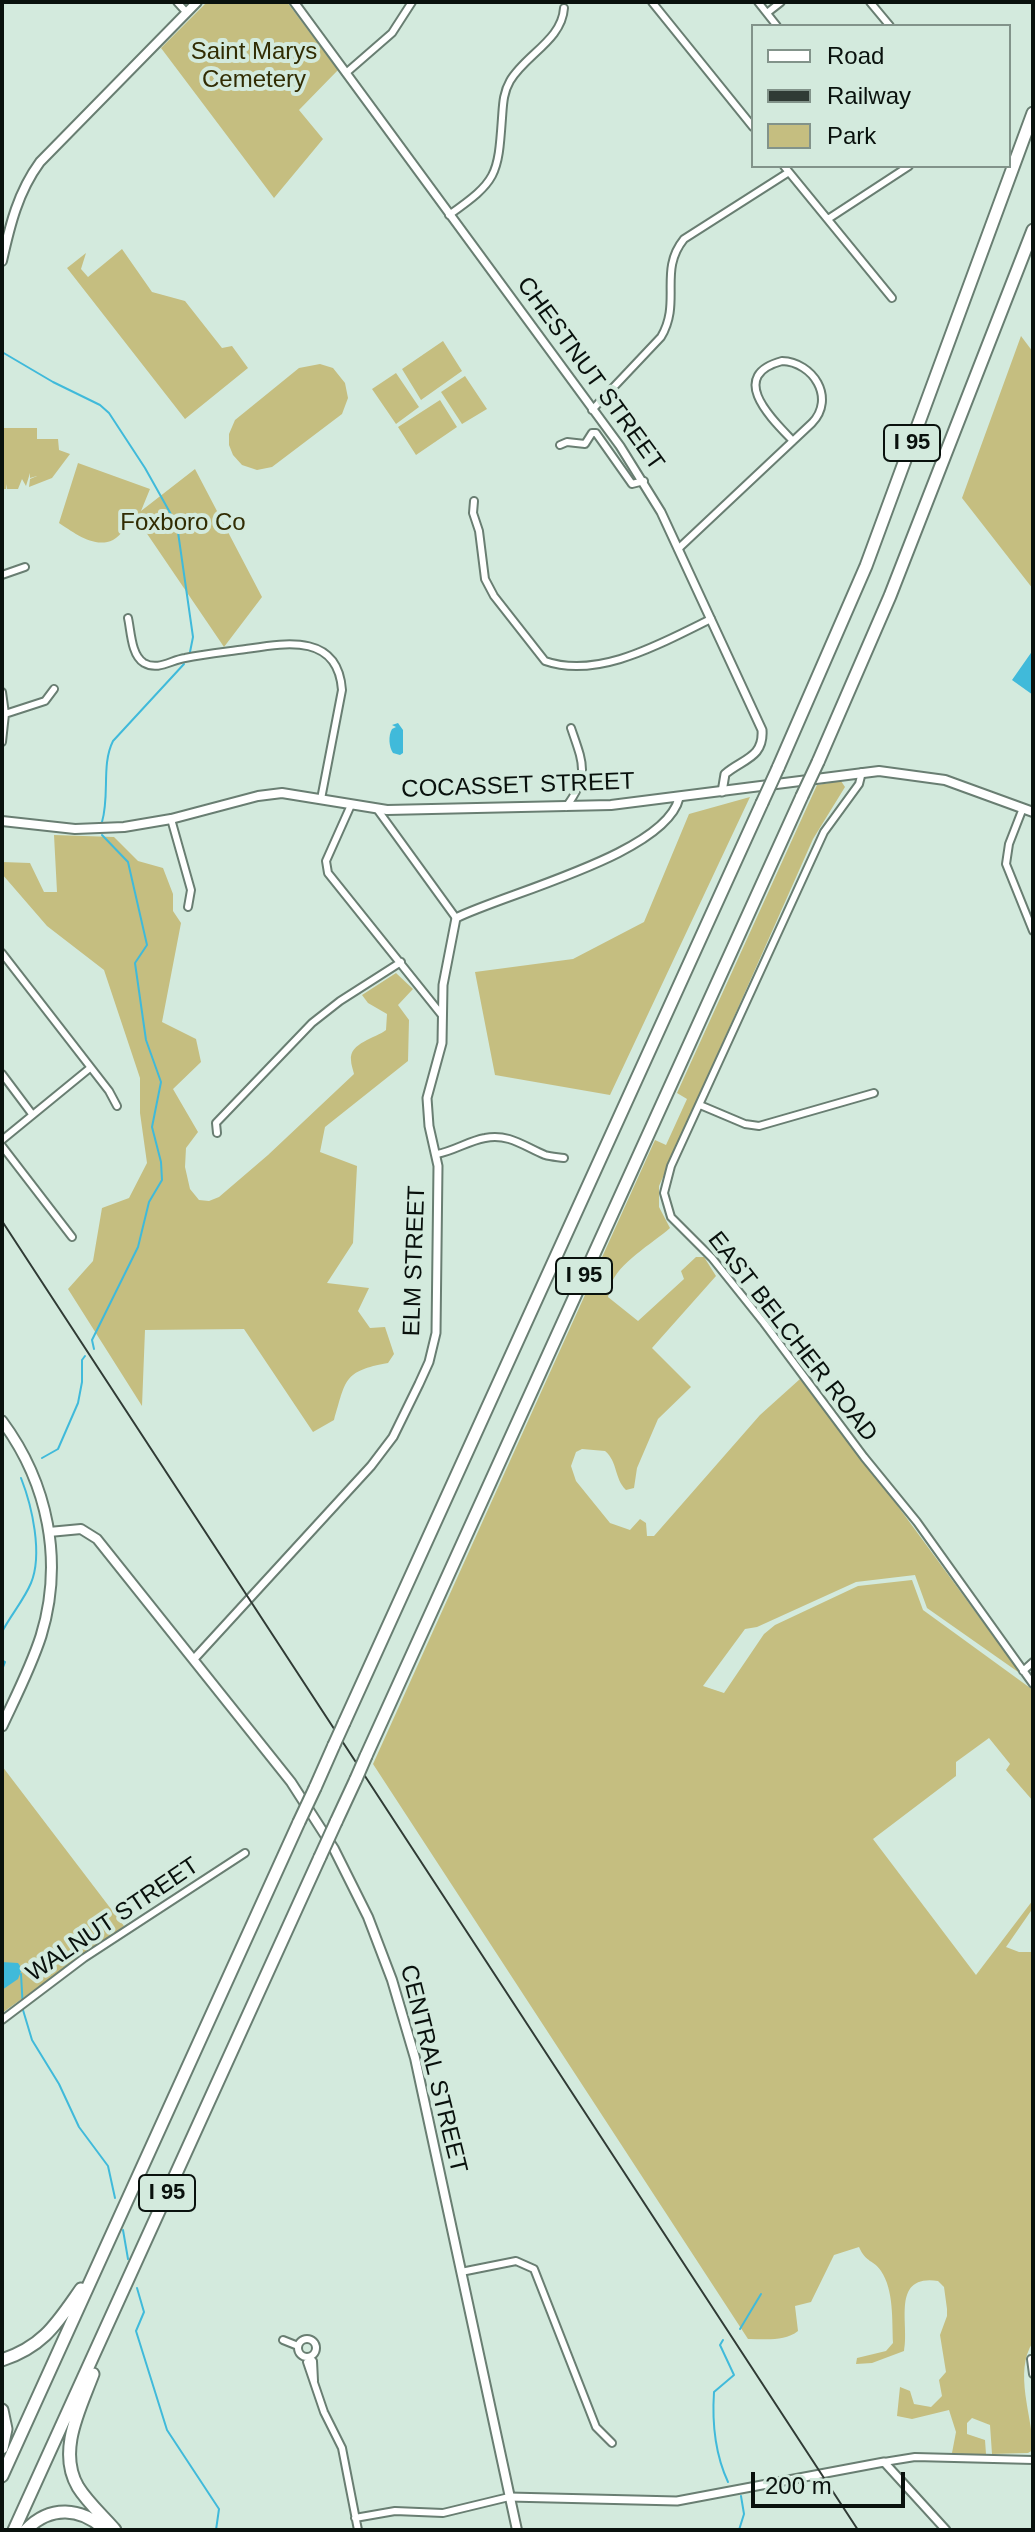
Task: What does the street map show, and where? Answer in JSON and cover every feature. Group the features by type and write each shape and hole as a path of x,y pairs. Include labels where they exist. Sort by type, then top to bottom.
{"highway":[{"name":"I 95","path":"2,2476 778,768 869,557 1033,113"},
{"name":"I 95","path":"14,2530 818,762 887,604 1033,230"},
{"path":"2,2360 29,2348 51,2331 96,2270"},
{"path":"107,2325 73,2431 69,2455 80,2489 115,2530"},
{"path":"2,2410 6,2426 2,2448"},
{"path":"26,2530 42,2517 66,2511 86,2515 105,2530"}],"main road":[{"path":"2,261 14,209 32,173 54,146 197,2"},
{"name":"COCASSET STREET","path":"2,821 98,829 171,819 269,794 293,794 377,809 566,807 679,798 862,772 900,772 935,778 1033,812"},
{"path":"2,1421 32,1470 43,1500 52,1569 46,1618 35,1653 2,1726"},
{"name":"CENTRAL STREET","path":"49,1532 79,1529 92,1534 298,1792 334,1849 368,1917 392,1980 415,2058 517,2530"}],"street":[{"path":"177,2 187,13"},
{"name":"CHESTNUT STREET","path":"294,2 644,481 754,707 763,736 756,754 725,774 722,792"},
{"path":"346,73 392,33 412,2"},
{"path":"652,2 751,125"},
{"path":"758,2 775,24"},
{"path":"767,13 781,2"},
{"path":"870,2 888,24"},
{"path":"449,215 477,195 493,177 499,161 503,97 507,86 560,27 564,8"},
{"path":"828,219 906,168"},
{"path":"592,410 661,337 668,325 672,311 671,265 677,247 684,239 787,169 892,298"},
{"path":"678,549 793,441 819,414 823,398 818,383 798,364 782,361 763,371 758,380 757,396 761,406 793,441"},
{"path":"560,445 567,442 585,444 592,433 596,433 632,484 644,481"},
{"path":"474,501 485,579 494,596 545,661 555,664 615,662 711,619"},
{"path":"2,575 25,567"},
{"path":"128,618 136,655 154,666 182,658 287,643 308,646 325,654 336,668 342,690 321,799"},
{"path":"5,714 45,701 54,689"},
{"path":"2,692 5,714 2,742"},
{"path":"566,807 579,786 584,767 571,728"},
{"name":"EAST BELCHER ROAD","path":"862,772 858,785 824,832 666,1180 665,1200 671,1217 709,1255 764,1323 917,1522 1033,1684"},
{"path":"377,809 456,918 635,845 672,816 679,798"},
{"path":"351,805 326,861 328,873 441,1014"},
{"path":"1023,808 1009,844 1006,864 1033,931"},
{"path":"171,819 191,890 188,907"},
{"name":"ELM STREET","path":"194,1659 371,1466 393,1437 429,1362 436,1333 437,1154 429,1126 427,1098 442,1043 444,978 456,918"},
{"path":"2,953 109,1091 117,1106"},
{"path":"217,1133 216,1123 312,1023 401,962"},
{"path":"2,1140 90,1068"},
{"path":"2,1074 32,1114"},
{"path":"700,1105 740,1122 759,1126 874,1093"},
{"path":"437,1154 454,1151 487,1137 496,1137 521,1141 544,1154 564,1158"},
{"path":"2,1146 72,1237"},
{"path":"1023,1671 1033,1662"},
{"name":"WALNUT STREET","path":"2,2020 84,1958 245,1853"},
{"path":"461,2272 516,2261 534,2269 596,2427 612,2443"},
{"path":"283,2340 298,2346"},
{"path":"298,2346 304,2340 313,2342 315,2352 307,2362 324,2412 342,2448 358,2530"},
{"path":"298,2346 300,2355 309,2358"},
{"path":"1031,2359 1033,2374"},
{"path":"355,2518 395,2511 443,2513 509,2497 677,2501 915,2457 1033,2460"},
{"path":"884,2462 946,2530"}],"green space":[{"name":"Saint Marys Cemetery","path":"207,2 287,2 338,70 299,110 323,139 274,198 161,48"},
{"path":"122,249 152,292 185,301 222,348 232,346 248,368 185,419 67,268 86,253 81,269 88,277"},
{"path":"1021,336 1033,352 1033,589 962,498"},
{"path":"443,341 462,371 421,400 402,369"},
{"path":"320,364 333,368 345,383 348,398 342,414 272,467 257,470 242,465 229,445 229,434 235,420 299,368"},
{"path":"396,373 419,407 396,424 372,389"},
{"path":"465,376 487,409 462,424 441,392"},
{"path":"440,400 457,427 416,455 398,427"},
{"path":"2,428 37,428 37,439 58,439 59,450 70,454 52,478 29,487 30,479 37,476 30,478 30,473 26,486 22,479 18,489 7,489 7,484 6,489 2,489"},
{"name":"Foxboro Co","path":"78,463 150,489 141,511 195,469 262,597 224,647 135,516 119,535 106,542 91,541 59,523"},
{"path":"841,781 845,787 813,839 659,1186 659,1207 670,1228 620,1269 610,1288 608,1297 638,1321 684,1279 681,1271 696,1257 704,1257 716,1276 652,1348 691,1387 658,1419 637,1468 634,1488 626,1490 622,1485 605,1451 582,1449 576,1452 571,1466 576,1481 610,1523 630,1530 640,1519 646,1523 647,1536 654,1536 760,1415 800,1379 1021,1674 927,1608 915,1575 856,1582 757,1627 745,1629 703,1686 724,1693 764,1634 775,1625 858,1586 912,1580 923,1610 1033,1690 1033,1801 1006,1770 1010,1764 989,1738 956,1762 956,1776 873,1839 976,1975 1033,1900 1033,1908 1006,1947 1019,1952 1033,1952 1033,2342 1027,2354 1024,2381 1033,2450 1028,2453 992,2454 990,2425 972,2418 967,2423 967,2434 985,2440 986,2454 952,2453 956,2432 949,2410 912,2419 897,2416 900,2387 910,2391 914,2404 931,2407 942,2396 939,2380 946,2372 940,2335 947,2316 944,2287 938,2281 913,2285 905,2304 904,2351 872,2363 856,2364 857,2358 886,2351 893,2343 888,2287 878,2267 864,2256 859,2247 834,2255 811,2302 795,2306 798,2331 781,2338 748,2339 373,1764 655,1140 666,1145 687,1099 677,1093 817,785"},
{"path":"750,797 610,1095 495,1075 475,972 573,959 644,922 689,814"},
{"path":"54,835 114,837 138,861 163,868 173,894 173,911 181,923 162,1022 196,1039 201,1062 173,1089 198,1132 186,1148 185,1167 190,1189 199,1200 209,1201 219,1197 354,1074 351,1060 354,1049 386,1030 387,1014 368,1003 362,995 396,973 413,989 398,1005 409,1020 408,1061 325,1127 320,1152 357,1166 353,1243 327,1283 369,1288 358,1311 370,1328 385,1327 394,1354 388,1363 354,1374 344,1386 334,1420 313,1432 244,1329 145,1330 142,1406 68,1289 93,1261 102,1208 129,1198 147,1163 140,1113 140,1078 104,970 47,926 2,874 2,862 30,863 44,892 57,892"},
{"path":"2,1766 124,1926 2,2013"}],"water":[{"path":"1033,650 1033,695 1012,680"},
{"path":"398,723 403,730 403,753 400,755 393,753 390,741 392,729 396,727 392,725"},
{"path":"2,1962 18,1963 22,1969 18,1979 2,1990"}],"waterway":[{"path":"2,352 100,405 109,413 145,468 177,525 193,637 190,652"},
{"path":"102,822 107,760 113,741 184,664"},
{"path":"94,1349 92,1340 138,1247 149,1202 162,1180 152,1127 161,1082 146,1040 135,963 147,945 128,862 102,835"},
{"path":"42,1458 58,1449 78,1403 85,1356"},
{"path":"2,1632 31,1583 36,1558 35,1530 21,1478"},
{"path":"2,1660 5,1662 2,1670"},
{"path":"21,1974 23,2010 32,2040 59,2084 79,2127 108,2166 115,2198"},
{"path":"123,2230 128,2259"},
{"path":"137,2288 144,2312 136,2331 167,2430 219,2509 216,2530"},
{"path":"740,2329 761,2294"},
{"path":"723,2340 720,2345 734,2375 714,2392 714,2415 717,2449 728,2482"},
{"path":"739,2530 744,2514 741,2496"}],"railway":[{"path":"2,1221 858,2530"}]}
